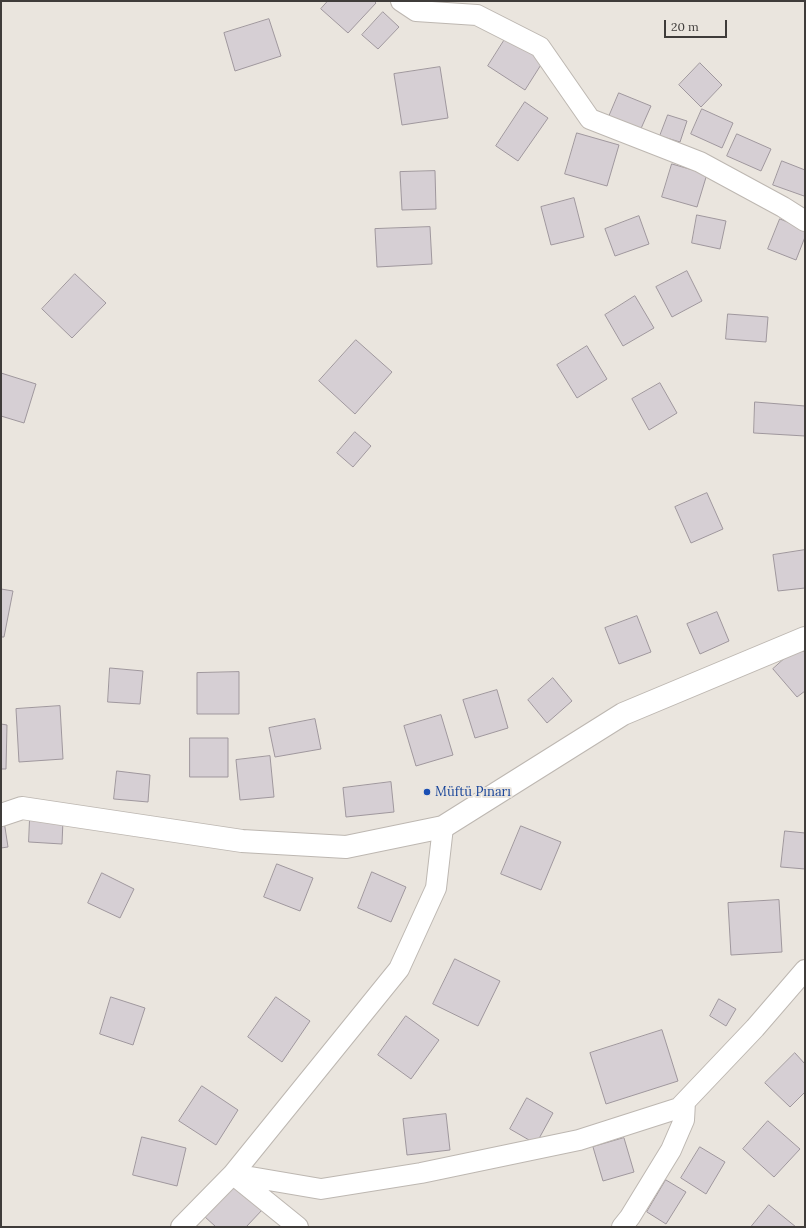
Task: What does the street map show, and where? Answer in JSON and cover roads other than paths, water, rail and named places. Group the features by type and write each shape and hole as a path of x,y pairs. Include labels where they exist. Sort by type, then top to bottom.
{"street":[{"path":"402,1 416,11 477,15 540,47 590,119 700,162 783,207 805,221"},
{"path":"1,815 22,808 242,841 346,847 443,828 623,714 805,638"},
{"path":"181,1227 233,1174 399,969 436,888 443,828"},
{"path":"233,1174 321,1189 421,1173 579,1140 679,1108 756,1028 805,970"},
{"path":"622,1227 630,1217 671,1150 684,1120 685,1102"},
{"path":"233,1174 298,1227"}],"place":[{"name":"Müftü Pınarı","path":"427,792"}]}
